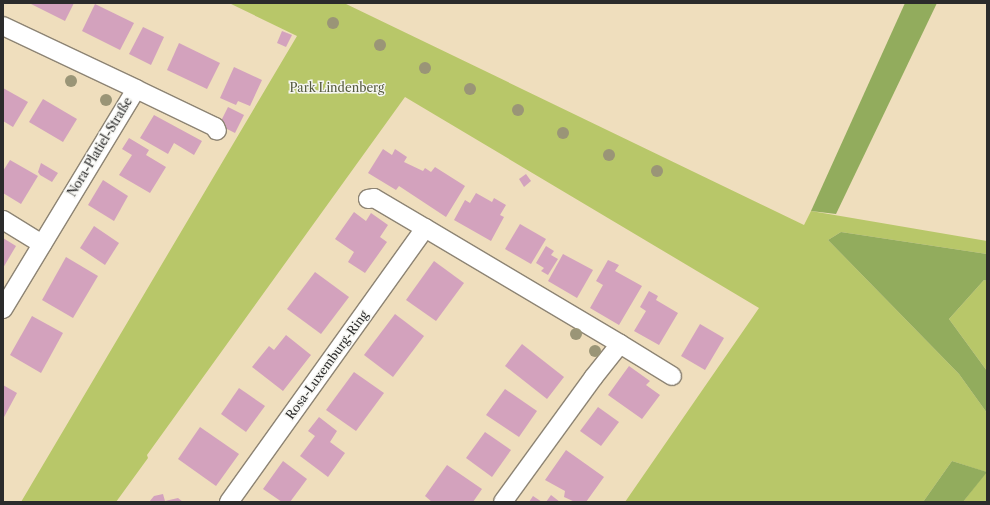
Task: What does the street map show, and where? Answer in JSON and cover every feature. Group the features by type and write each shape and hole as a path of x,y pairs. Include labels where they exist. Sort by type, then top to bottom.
{"street":[{"path":"3,26 136,89"},
{"name":"Nora-Platiel-Straße","path":"3,309 136,89 214,127 217,131"},
{"path":"368,198 374,198 672,376"},
{"path":"3,220 42,244"},
{"name":"Rosa-Luxemburg-Ring","path":"229,502 425,228"},
{"path":"503,502 593,378 620,344"}],"green space":[{"name":"Park Lindenberg","path":"229,3 344,3 804,225 811,211 987,241 987,254 841,232 828,240 959,374 987,413 987,502 963,502 986,472 952,461 923,502 625,502 759,308 405,97 147,455 148,458 116,502 21,502 297,36"},
{"path":"905,3 937,3 836,214 811,211"},
{"path":"841,232 987,254 987,281 984,280 949,319 987,371 987,413 959,374 828,240"},
{"path":"984,280 987,281 987,371 949,319"},
{"path":"952,461 987,472 963,502 923,502"}],"building":[{"path":"29,3 74,3 65,21"},
{"path":"95,4 134,23 120,50 82,31"},
{"path":"143,27 164,37 151,65 129,54"},
{"path":"282,31 292,35 286,47 277,43"},
{"path":"179,43 220,63 207,89 167,70"},
{"path":"234,67 262,80 250,106 238,101 236,105 220,98"},
{"path":"3,88 28,102 13,127 3,121"},
{"path":"43,99 77,119 63,142 29,122"},
{"path":"228,107 244,115 235,133 219,125"},
{"path":"154,115 202,141 194,155 174,143 168,154 140,138"},
{"path":"129,138 149,150 146,155 166,167 150,193 119,175 132,155 122,149"},
{"path":"383,149 392,155 395,149 407,157 404,162 423,171 425,168 431,172 435,167 465,186 446,217 399,186 396,190 368,173"},
{"path":"10,160 38,176 21,204 3,193 3,171"},
{"path":"41,163 58,173 52,182 40,175 38,172"},
{"path":"526,174 531,181 524,187 519,179"},
{"path":"103,180 128,196 114,221 88,205"},
{"path":"476,193 492,202 494,198 506,205 500,215 504,217 491,241 454,220 465,200 470,203"},
{"path":"354,212 366,221 371,213 388,225 380,237 387,242 365,273 348,262 354,252 335,239"},
{"path":"520,224 546,239 531,264 505,249"},
{"path":"94,226 119,243 105,265 80,248"},
{"path":"3,238 16,246 3,268"},
{"path":"546,246 554,251 551,255 558,259 548,275 541,271 544,268 536,263"},
{"path":"563,254 593,270 577,298 548,281"},
{"path":"66,257 98,276 73,318 42,300"},
{"path":"608,260 619,265 615,271 642,286 619,325 590,308 603,285 596,281"},
{"path":"434,261 464,283 436,321 406,300"},
{"path":"315,272 349,297 321,334 287,309"},
{"path":"649,291 658,296 656,300 678,313 659,345 634,331 646,311 640,307"},
{"path":"395,314 424,336 393,377 364,355"},
{"path":"32,316 63,333 41,373 10,355"},
{"path":"700,324 724,338 705,370 681,356"},
{"path":"286,335 311,355 283,391 252,367 269,346 274,350"},
{"path":"522,344 564,377 547,399 505,366"},
{"path":"629,366 650,381 646,385 660,395 642,419 608,395"},
{"path":"354,372 384,393 356,431 326,410"},
{"path":"3,385 17,393 3,419"},
{"path":"239,388 265,406 246,432 221,414"},
{"path":"505,389 537,411 519,437 486,415"},
{"path":"598,407 619,422 601,446 580,431"},
{"path":"319,417 337,431 330,442 345,453 328,477 300,456 315,436 308,431"},
{"path":"200,427 239,454 216,486 178,459"},
{"path":"485,432 511,450 492,477 466,458"},
{"path":"566,450 604,477 586,502 575,502 564,497 565,491 545,480"},
{"path":"283,461 307,479 290,502 282,502 263,489"},
{"path":"447,465 482,489 473,502 432,502 425,496"},
{"path":"163,494 165,501 178,498 183,502 149,502 154,496"},
{"path":"551,495 560,502 546,502"},
{"path":"533,496 542,502 529,502"}]}
